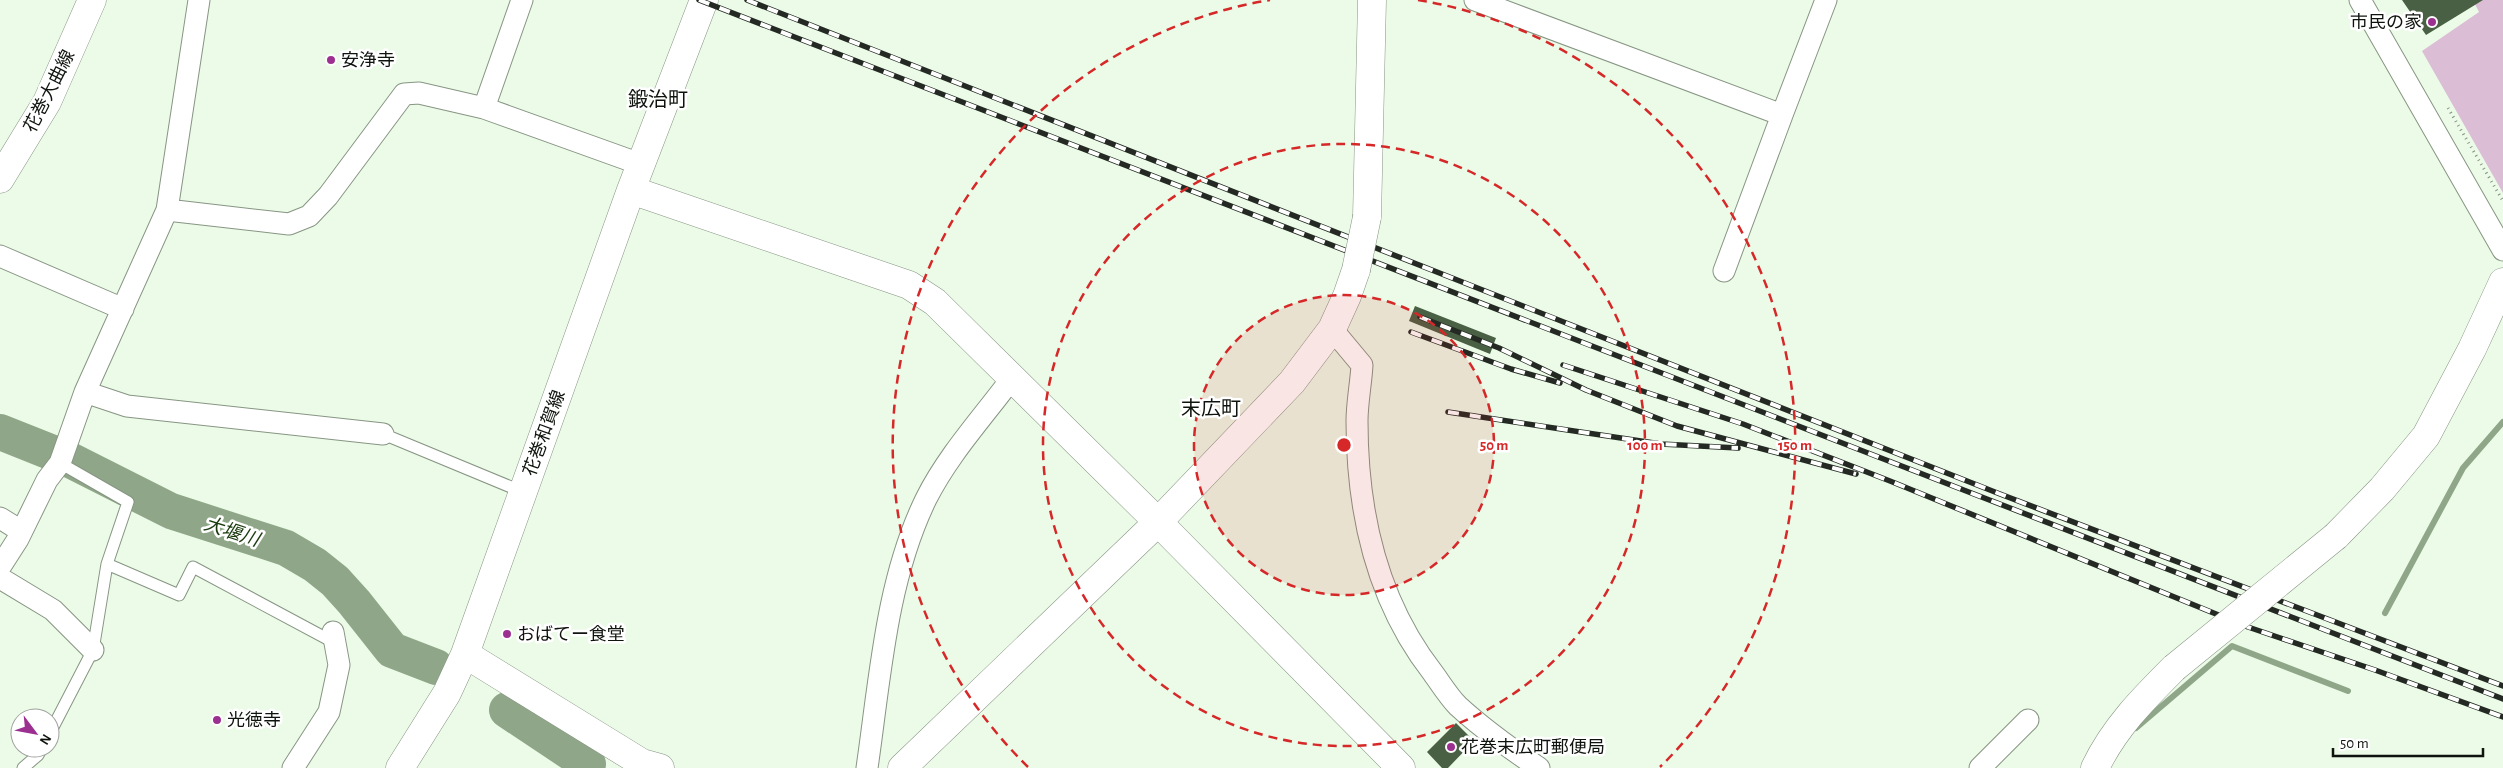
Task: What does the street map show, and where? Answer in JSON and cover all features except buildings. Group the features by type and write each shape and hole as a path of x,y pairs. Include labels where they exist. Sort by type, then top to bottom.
{"street":[{"name":"花巻大曲線","path":"0,179 47,102 92,0"},
{"path":"0,567 63,454 85,392 167,210 199,0"},
{"path":"484,108 522,0"},
{"name":"花巻和賀線","path":"400,768 447,693 465,654 640,164 704,0"},
{"path":"902,768 1158,522 1292,382 1332,330 1348,296 1356,270 1367,217 1372,0"},
{"path":"1474,0 1782,115"},
{"path":"1724,271 1826,0"},
{"path":"2360,0 2503,250"},
{"path":"167,210 289,224 309,216 328,196 404,94 419,93 484,108 640,164"},
{"path":"631,190 909,285 935,302 1158,522 1401,768"},
{"path":"0,256 123,308"},
{"path":"2095,768 2106,746 2136,706 2162,681 2336,536 2382,489 2426,436 2472,349 2503,282"},
{"path":"1332,330 1362,365 1357,420 1361,487 1367,537 1387,597 1416,653 1457,704 1511,749 1539,768"},
{"path":"867,768 889,622 903,560 926,499 945,466 1012,378"},
{"path":"85,392 127,406 383,434"},
{"path":"0,518 21,531"},
{"path":"0,578 53,610 93,650"},
{"path":"298,766 329,712 339,665 334,637"},
{"path":"465,654 647,766"},
{"path":"1980,768 2028,720"}],"lane":[{"path":"383,434 523,492"},
{"path":"60,714 93,650 107,564 128,502 63,454"},
{"path":"107,564 179,595 192,567 334,637"},
{"path":"23,768 35,758"}],"shaded area":[{"path":"2473,0 2503,0 2503,193 2422,51 2479,12"}],"waterway":[{"path":"2385,613 2463,468 2503,422"},
{"name":"大堰川","path":"0,432 68,459 171,511 286,548 315,565 335,581 392,650 436,667"},
{"path":"2136,728 2232,646 2348,691"},
{"name":"大堰川","path":"507,710 588,764"}],"railway":[{"path":"699,0 2503,699"},
{"path":"747,0 2000,494 2503,686"},
{"path":"1420,317 1499,348 1586,390 1677,426 1856,474"},
{"path":"1411,332 1511,369 1560,383"},
{"path":"1563,365 1743,424 1890,481 2248,627 2375,670 2503,717"},
{"path":"1448,412 1661,444 1738,448"}],"place":[{"name":"市民の家","path":"2432,22"},
{"name":"安浄寺","path":"331,60"},
{"name":"おばてー食堂","path":"507,634"},
{"name":"光徳寺","path":"217,720"},
{"name":"花巻末広町郵便局","path":"1451,747"}],"district":[{"name":"鍛治町","path":"658,99"},
{"name":"末広町","path":"1211,408"}]}
